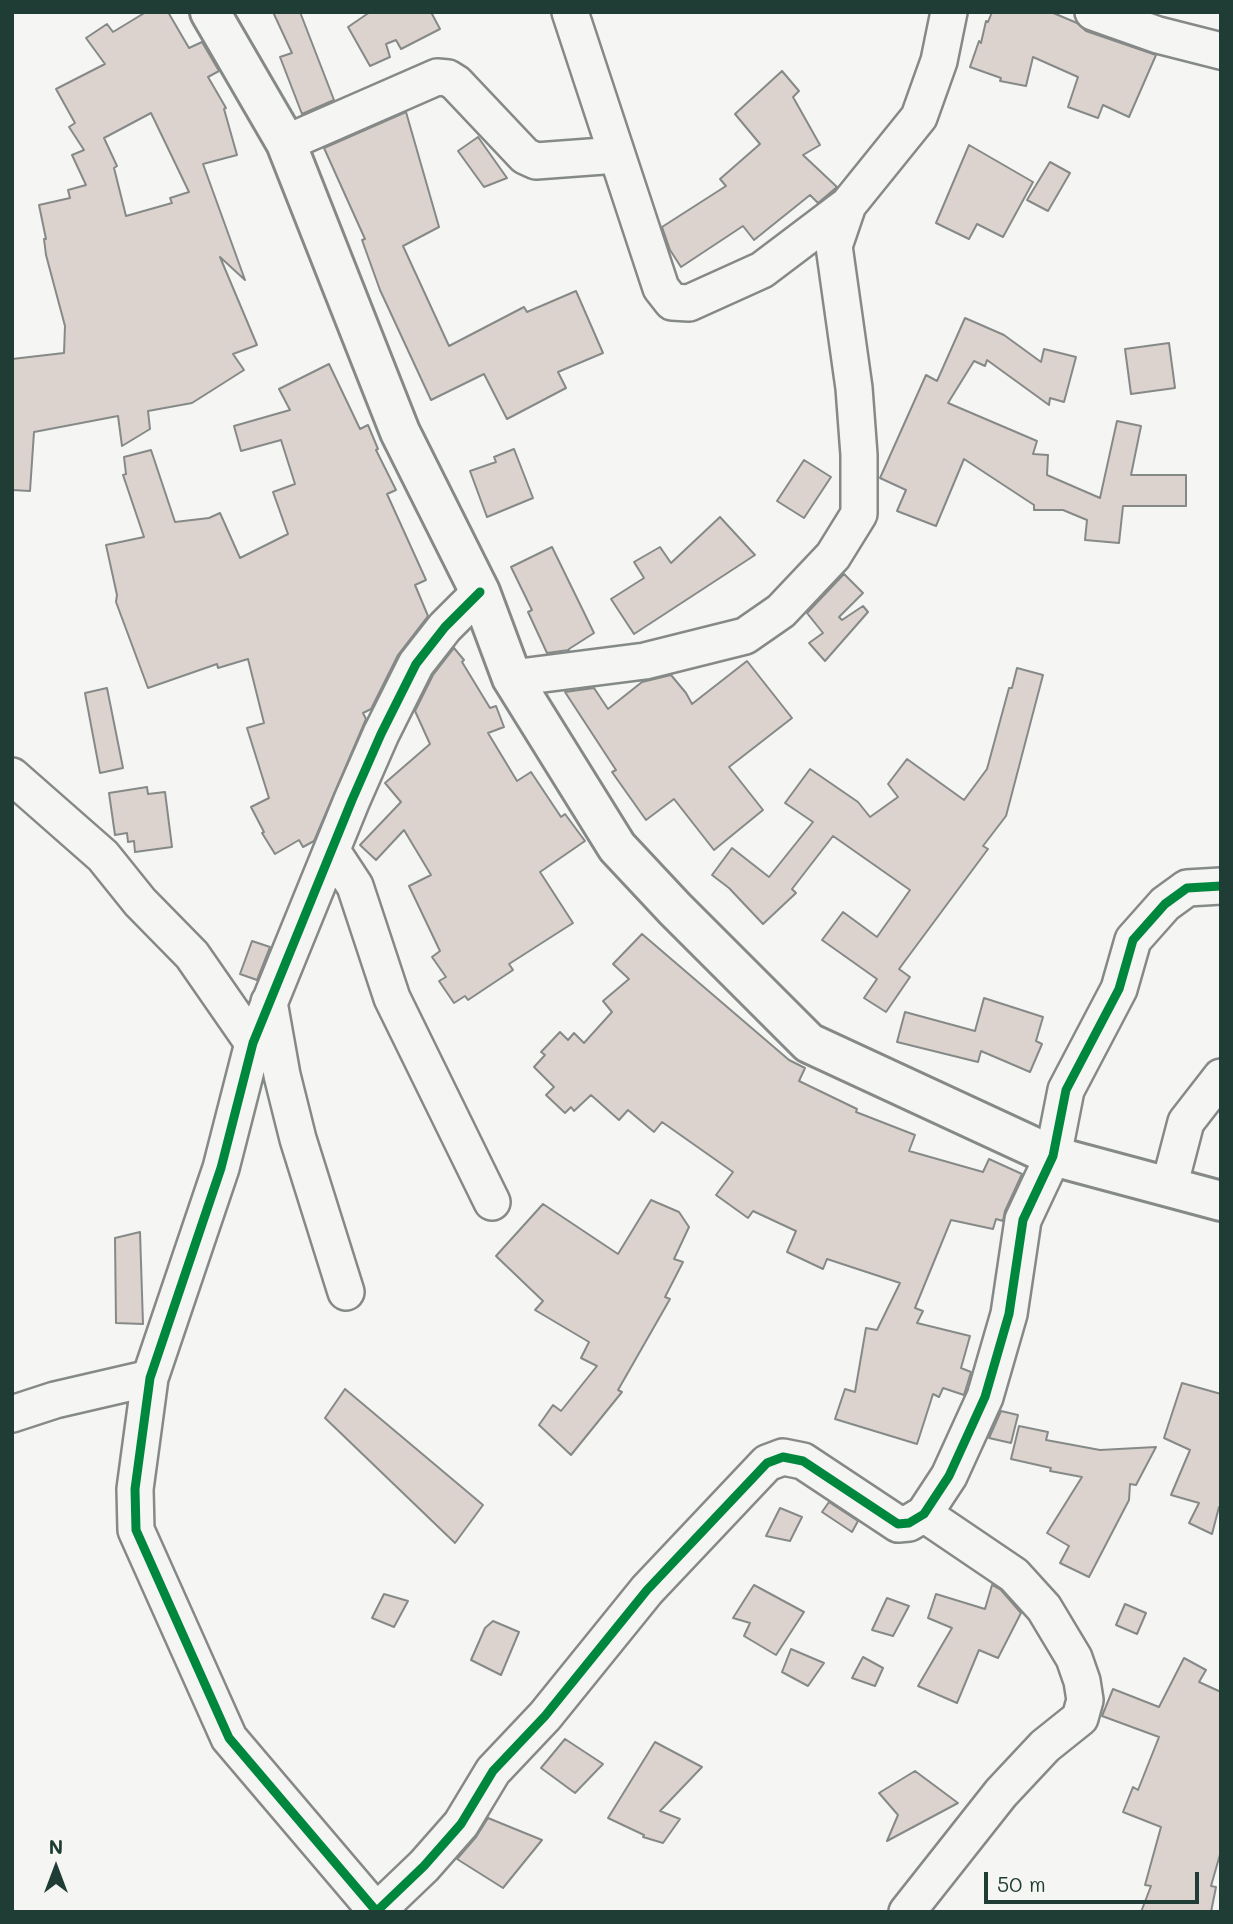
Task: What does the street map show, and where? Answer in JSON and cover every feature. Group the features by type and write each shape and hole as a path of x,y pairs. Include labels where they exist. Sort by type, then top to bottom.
{"main road":[{"path":"210,12 286,143 400,432 480,592 512,678 617,847 809,1043 1052,1156 1221,1201"}],"street":[{"path":"570,12 661,288 672,302 689,303 762,270 848,205 919,117 939,61 949,12"},
{"path":"1093,12 1158,36 1221,51"},
{"path":"286,143 437,77 448,78 456,83 525,156 536,161 617,155"},
{"path":"512,678 645,661 745,636 781,611 833,556 859,514 859,455 854,388 834,246 848,205"},
{"path":"480,592 445,627 416,664 381,734 253,1043 220,1168 150,1378 135,1489 136,1530 229,1738 377,1911 424,1866 461,1824 493,1771 545,1716 648,1590 767,1463 783,1457 803,1461 898,1524 909,1523 924,1514 949,1476 985,1397 1009,1314 1023,1220 1052,1156 1066,1090 1119,989 1133,940 1165,904 1187,888 1221,886"},
{"path":"12,776 103,856 140,902 192,955 253,1043"},
{"path":"332,850 355,886 392,999 492,1202"},
{"path":"269,1002 282,1075 298,1139 346,1292"},
{"path":"1169,1187 1186,1122 1221,1077"},
{"path":"12,1414 55,1400 150,1378"},
{"path":"907,1912 1001,1793 1045,1746 1080,1718 1086,1700 1073,1658 1044,1608 1014,1575 924,1514"}],"building":[{"path":"146,12 168,12 189,48 202,42 219,71 208,77 226,108 224,109 237,155 203,164 245,280 220,257 257,345 233,354 244,370 192,403 148,411 150,429 122,446 118,416 34,432 30,491 12,490 12,359 64,353 65,326 46,255 46,239 39,205 70,198 68,190 86,185 72,155 84,150 69,127 75,123 56,89 105,64 86,38 107,24 113,32","holes":["151,113 189,192 170,198 172,203 126,216 114,168 117,166 104,138"]},
{"path":"273,12 300,12 334,100 302,114 280,57 292,53"},
{"path":"370,12 431,12 440,29 401,49 396,40 386,44 390,57 370,66 348,27"},
{"path":"992,12 1051,12 1077,23 1086,31 1156,55 1129,117 1103,105 1098,118 1068,107 1078,77 1033,57 1026,86 1000,81 1001,78 970,67 979,41 981,43 986,21 988,22"},
{"path":"782,71 799,91 793,97 820,145 803,155 837,187 818,203 810,195 754,240 743,226 681,267 670,250 662,227 726,186 720,179 760,144 735,114"},
{"path":"406,112 439,227 403,246 449,346 524,307 527,312 576,291 603,353 558,372 566,388 507,419 484,374 431,400 380,290 362,240 365,239 324,148"},
{"path":"478,137 507,178 484,187 458,151"},
{"path":"969,145 1033,182 1003,237 977,224 969,239 936,223"},
{"path":"1050,162 1070,173 1048,211 1027,200"},
{"path":"965,318 1004,335 1041,362 1044,349 1076,357 1064,402 1050,398 1049,405 987,360 985,366 974,361 948,403 1037,441 1033,454 1048,455 1047,475 1100,498 1117,421 1141,426 1131,475 1186,475 1186,506 1123,506 1119,543 1085,540 1087,520 1063,510 1034,510 1034,505 964,459 936,526 897,511 906,490 880,478 926,375 937,381"},
{"path":"1169,343 1175,388 1131,394 1125,349"},
{"path":"329,364 360,429 368,425 378,449 376,450 396,490 387,494 426,580 415,585 428,616 398,655 371,709 363,713 366,719 314,841 303,847 299,840 275,854 251,807 269,798 247,728 264,723 248,659 218,668 217,664 148,688 116,602 117,595 106,545 144,537 123,475 126,474 124,457 151,450 175,522 209,518 220,513 240,558 288,534 273,492 295,484 281,440 241,451 234,426 290,410 279,389"},
{"path":"514,449 533,498 487,517 470,471 496,462 494,457"},
{"path":"804,460 831,477 804,518 777,501"},
{"path":"720,517 755,555 634,634 611,599 644,578 634,562 660,547 671,563"},
{"path":"552,547 594,633 569,650 547,653 528,612 532,610 511,567"},
{"path":"844,574 863,593 839,617 842,620 863,606 868,612 825,661 809,643 823,633 807,613"},
{"path":"454,648 464,660 462,662 490,708 496,706 504,727 488,733 517,781 531,772 561,817 565,814 585,841 540,872 573,923 509,964 513,970 468,1000 465,996 454,1003 439,981 446,977 432,957 440,951 409,886 431,875 404,830 376,860 360,845 401,802 385,783 430,744 415,711 433,675"},
{"path":"747,661 792,718 729,767 763,810 714,850 674,799 646,820 612,772 616,770 565,692 594,688 608,709 642,682 671,675 692,704"},
{"path":"1017,668 1043,675 1006,816 983,846 988,849 899,969 910,977 886,1012 864,998 877,979 822,940 843,912 877,937 910,890 833,836 792,889 796,893 763,924 729,888 712,875 732,848 769,877 813,822 785,803 810,769 858,802 870,817 898,797 888,784 907,759 964,800 987,769"},
{"path":"107,688 123,768 100,773 85,693"},
{"path":"147,787 148,794 165,792 172,847 135,852 134,841 128,842 127,833 115,835 109,793"},
{"path":"642,934 789,1060 805,1068 799,1081 857,1109 856,1112 915,1135 909,1151 983,1172 989,1159 1022,1174 1003,1221 996,1219 993,1229 951,1220 915,1308 923,1311 917,1323 970,1336 961,1368 971,1372 964,1395 943,1388 939,1397 933,1394 917,1444 835,1419 845,1389 855,1392 866,1328 877,1330 900,1283 827,1259 823,1269 787,1252 796,1231 753,1211 748,1218 716,1195 733,1172 662,1122 654,1132 628,1110 619,1120 591,1095 574,1111 571,1107 565,1113 546,1095 554,1087 534,1067 545,1055 541,1052 560,1032 568,1040 574,1033 584,1043 612,1012 603,1001 629,979 613,964"},
{"path":"252,941 270,947 257,980 240,974"},
{"path":"984,998 1043,1017 1036,1041 1042,1044 1030,1072 981,1051 978,1062 897,1042 905,1012 975,1031"},
{"path":"651,1200 679,1212 689,1227 674,1259 683,1262 665,1297 670,1299 618,1390 622,1392 571,1455 539,1425 553,1405 561,1411 597,1366 581,1358 589,1342 535,1310 543,1301 496,1256 543,1204 618,1254"},
{"path":"140,1232 143,1324 116,1323 115,1238"},
{"path":"1182,1383 1221,1394 1221,1508 1219,1507 1212,1534 1189,1523 1199,1503 1171,1495 1190,1450 1164,1438"},
{"path":"345,1389 483,1505 455,1543 325,1418"},
{"path":"1001,1411 1018,1415 1011,1443 989,1438"},
{"path":"1019,1426 1048,1432 1046,1440 1100,1450 1156,1447 1136,1485 1130,1484 1129,1500 1089,1577 1060,1563 1069,1546 1047,1533 1082,1477 1011,1459"},
{"path":"829,1502 858,1521 852,1532 822,1512"},
{"path":"780,1508 802,1517 790,1541 766,1536"},
{"path":"754,1585 804,1612 776,1655 744,1636 750,1623 733,1618"},
{"path":"992,1585 1001,1590 1021,1613 998,1658 979,1650 957,1703 918,1686 952,1628 928,1618 936,1594 985,1609"},
{"path":"384,1594 408,1601 394,1627 372,1618"},
{"path":"887,1598 909,1606 893,1636 872,1630"},
{"path":"1125,1604 1146,1613 1137,1634 1116,1625"},
{"path":"493,1621 519,1632 501,1675 471,1660 485,1628"},
{"path":"791,1649 824,1663 808,1686 782,1672"},
{"path":"863,1657 883,1668 875,1686 852,1678"},
{"path":"1184,1658 1206,1670 1199,1682 1221,1692 1221,1851 1211,1886 1216,1887 1211,1912 1141,1912 1151,1886 1145,1885 1161,1827 1123,1812 1133,1787 1138,1790 1159,1737 1102,1716 1113,1689 1159,1707"},
{"path":"565,1739 603,1764 575,1793 541,1768"},
{"path":"655,1742 702,1767 660,1811 680,1819 663,1843 643,1837 644,1835 608,1818"},
{"path":"915,1771 958,1803 887,1841 898,1815 879,1793"},
{"path":"488,1818 542,1840 503,1888 457,1859"}],"cycle path":[{"path":"377,1912 229,1738 136,1530 135,1489 150,1378 221,1168 253,1043 352,800 416,664 445,627 480,592"},
{"path":"377,1911 424,1866 461,1824 493,1771 545,1716 647,1590 767,1463 783,1457 803,1461 898,1524 909,1523 924,1514 949,1476 985,1397 1009,1314 1023,1220 1053,1156 1066,1090 1119,989 1133,940 1165,904 1187,888 1221,886"}]}
